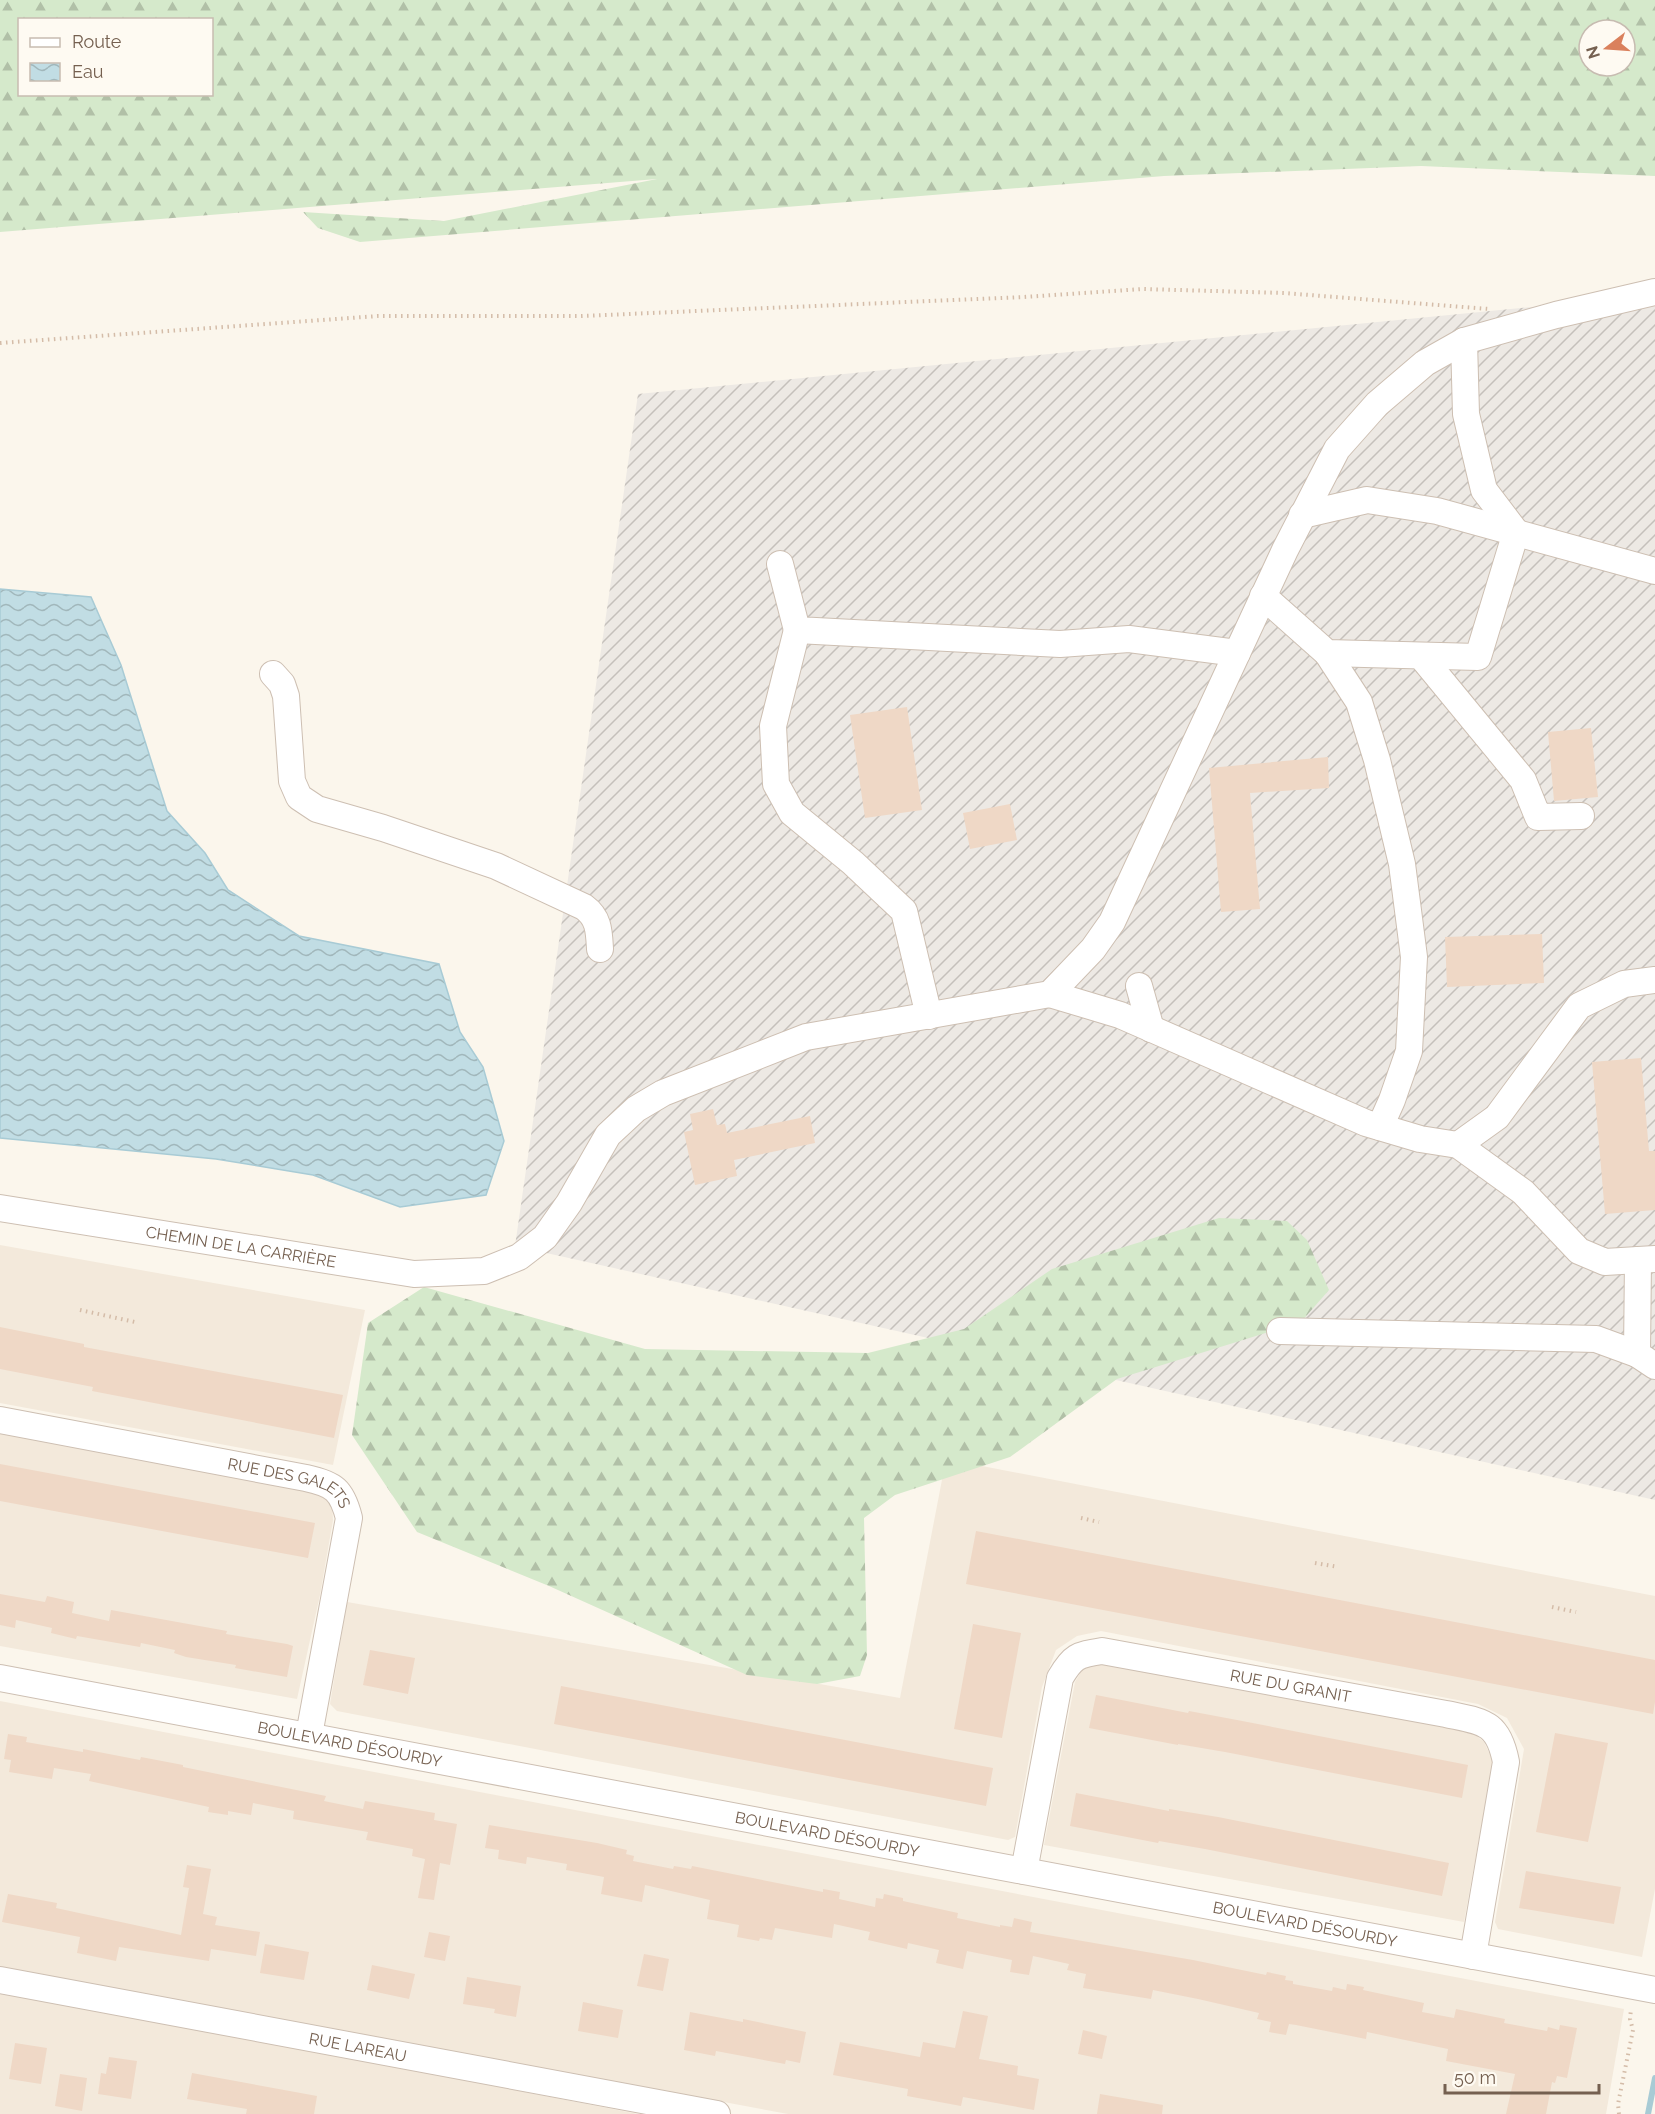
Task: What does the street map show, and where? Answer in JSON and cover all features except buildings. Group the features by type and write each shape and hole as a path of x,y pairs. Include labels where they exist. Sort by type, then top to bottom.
{"street":[{"path":"1280,1331 1596,1339 1646,1360 1646,1259 1605,1262 1578,1251 1522,1192 1458,1145 1420,1139 1366,1123 1120,1015 1050,994 1093,949 1112,922 1263,596 1337,449 1377,404 1425,363 1464,340 1556,315 1655,292"},
{"path":"1464,340 1466,414 1484,490 1515,532"},
{"path":"1302,515 1367,500 1437,511 1655,571"},
{"path":"1327,653 1478,657 1515,532"},
{"path":"780,564 797,630 773,726 776,784 792,813 853,862 904,911 929,1016"},
{"path":"1263,596 1327,653 1359,702 1377,760 1402,864 1414,957 1409,1052 1380,1127"},
{"path":"797,630 1060,644 1129,639 1237,653"},
{"path":"1421,656 1523,780 1538,817 1581,816"},
{"path":"273,674 282,684 286,696 292,781 299,797 317,809 383,828 496,866 584,907 592,913 599,926 600,949"},
{"path":"1458,1145 1497,1117 1579,1006 1624,984 1655,980"},
{"path":"1139,986 1151,1029"},
{"name":"CHEMIN DE LA CARRIÈRE","path":"0,1208 414,1274 484,1271 519,1257 545,1237 569,1203 608,1135 636,1109 654,1098 694,1080 806,1037 1050,994"},
{"name":"RUE DES GALETS","path":"0,1420 306,1478 322,1482 339,1491 345,1502 349,1518 309,1735"},
{"name":"RUE DU GRANIT","path":"1024,1871 1060,1678 1068,1663 1075,1657 1102,1651 1446,1714 1479,1721 1494,1730 1503,1744 1506,1762 1473,1956"},
{"name":"BOULEVARD DÉSOURDY","path":"0,1678 1655,1990"},
{"name":"RUE LAREAU","path":"0,1980 717,2114"}],"path":[{"path":"0,343 378,316 581,316 1024,297 1143,289 1284,293 1497,310"},
{"path":"80,1310 135,1322"},
{"path":"1082,1518 1099,1521"},
{"path":"1315,1563 1338,1567"},
{"path":"1552,1607 1576,1612"},
{"path":"1619,2114 1618,2104 1633,2030 1630,2019 1632,2006"}],"shaded area":[{"path":"1655,295 1655,1500 515,1246 638,394"},
{"path":"0,1245 365,1310 333,1465 0,1403"},
{"path":"0,1433 317,1493 332,1503 333,1520 320,1595 297,1699 0,1646"},
{"path":"946,1459 1655,1596 1655,1889 1642,1957 1498,1929 1495,1922 1524,1749 1507,1718 1478,1704 1101,1631 1077,1636 1056,1650 1042,1687 1015,1837 1008,1840 337,1711 330,1704 347,1602 900,1698"},
{"path":"1099,1663 1472,1732 1484,1742 1493,1761 1464,1922 1044,1845 1075,1682 1082,1670"},
{"path":"0,1701 1624,2009 1606,2114 788,2114 0,1967"},
{"path":"0,1990 638,2114 0,2114"}],"green space":[{"path":"0,0 1655,0 1655,176 1421,166 1164,176 360,242 318,228 303,212 444,221 657,179 0,232"},
{"path":"1219,1218 1287,1221 1307,1240 1329,1290 1301,1322 1117,1379 1010,1457 895,1495 864,1518 867,1655 860,1676 817,1684 747,1675 549,1586 417,1532 352,1435 368,1323 424,1287 645,1349 868,1353 964,1329 1052,1269"}],"water":[{"path":"0,589 91,597 121,665 167,811 205,853 228,890 299,936 439,964 460,1032 483,1067 504,1141 486,1195 400,1207 313,1175 216,1159 0,1138"}],"waterway":[{"path":"1648,2114 1655,2078"}]}
